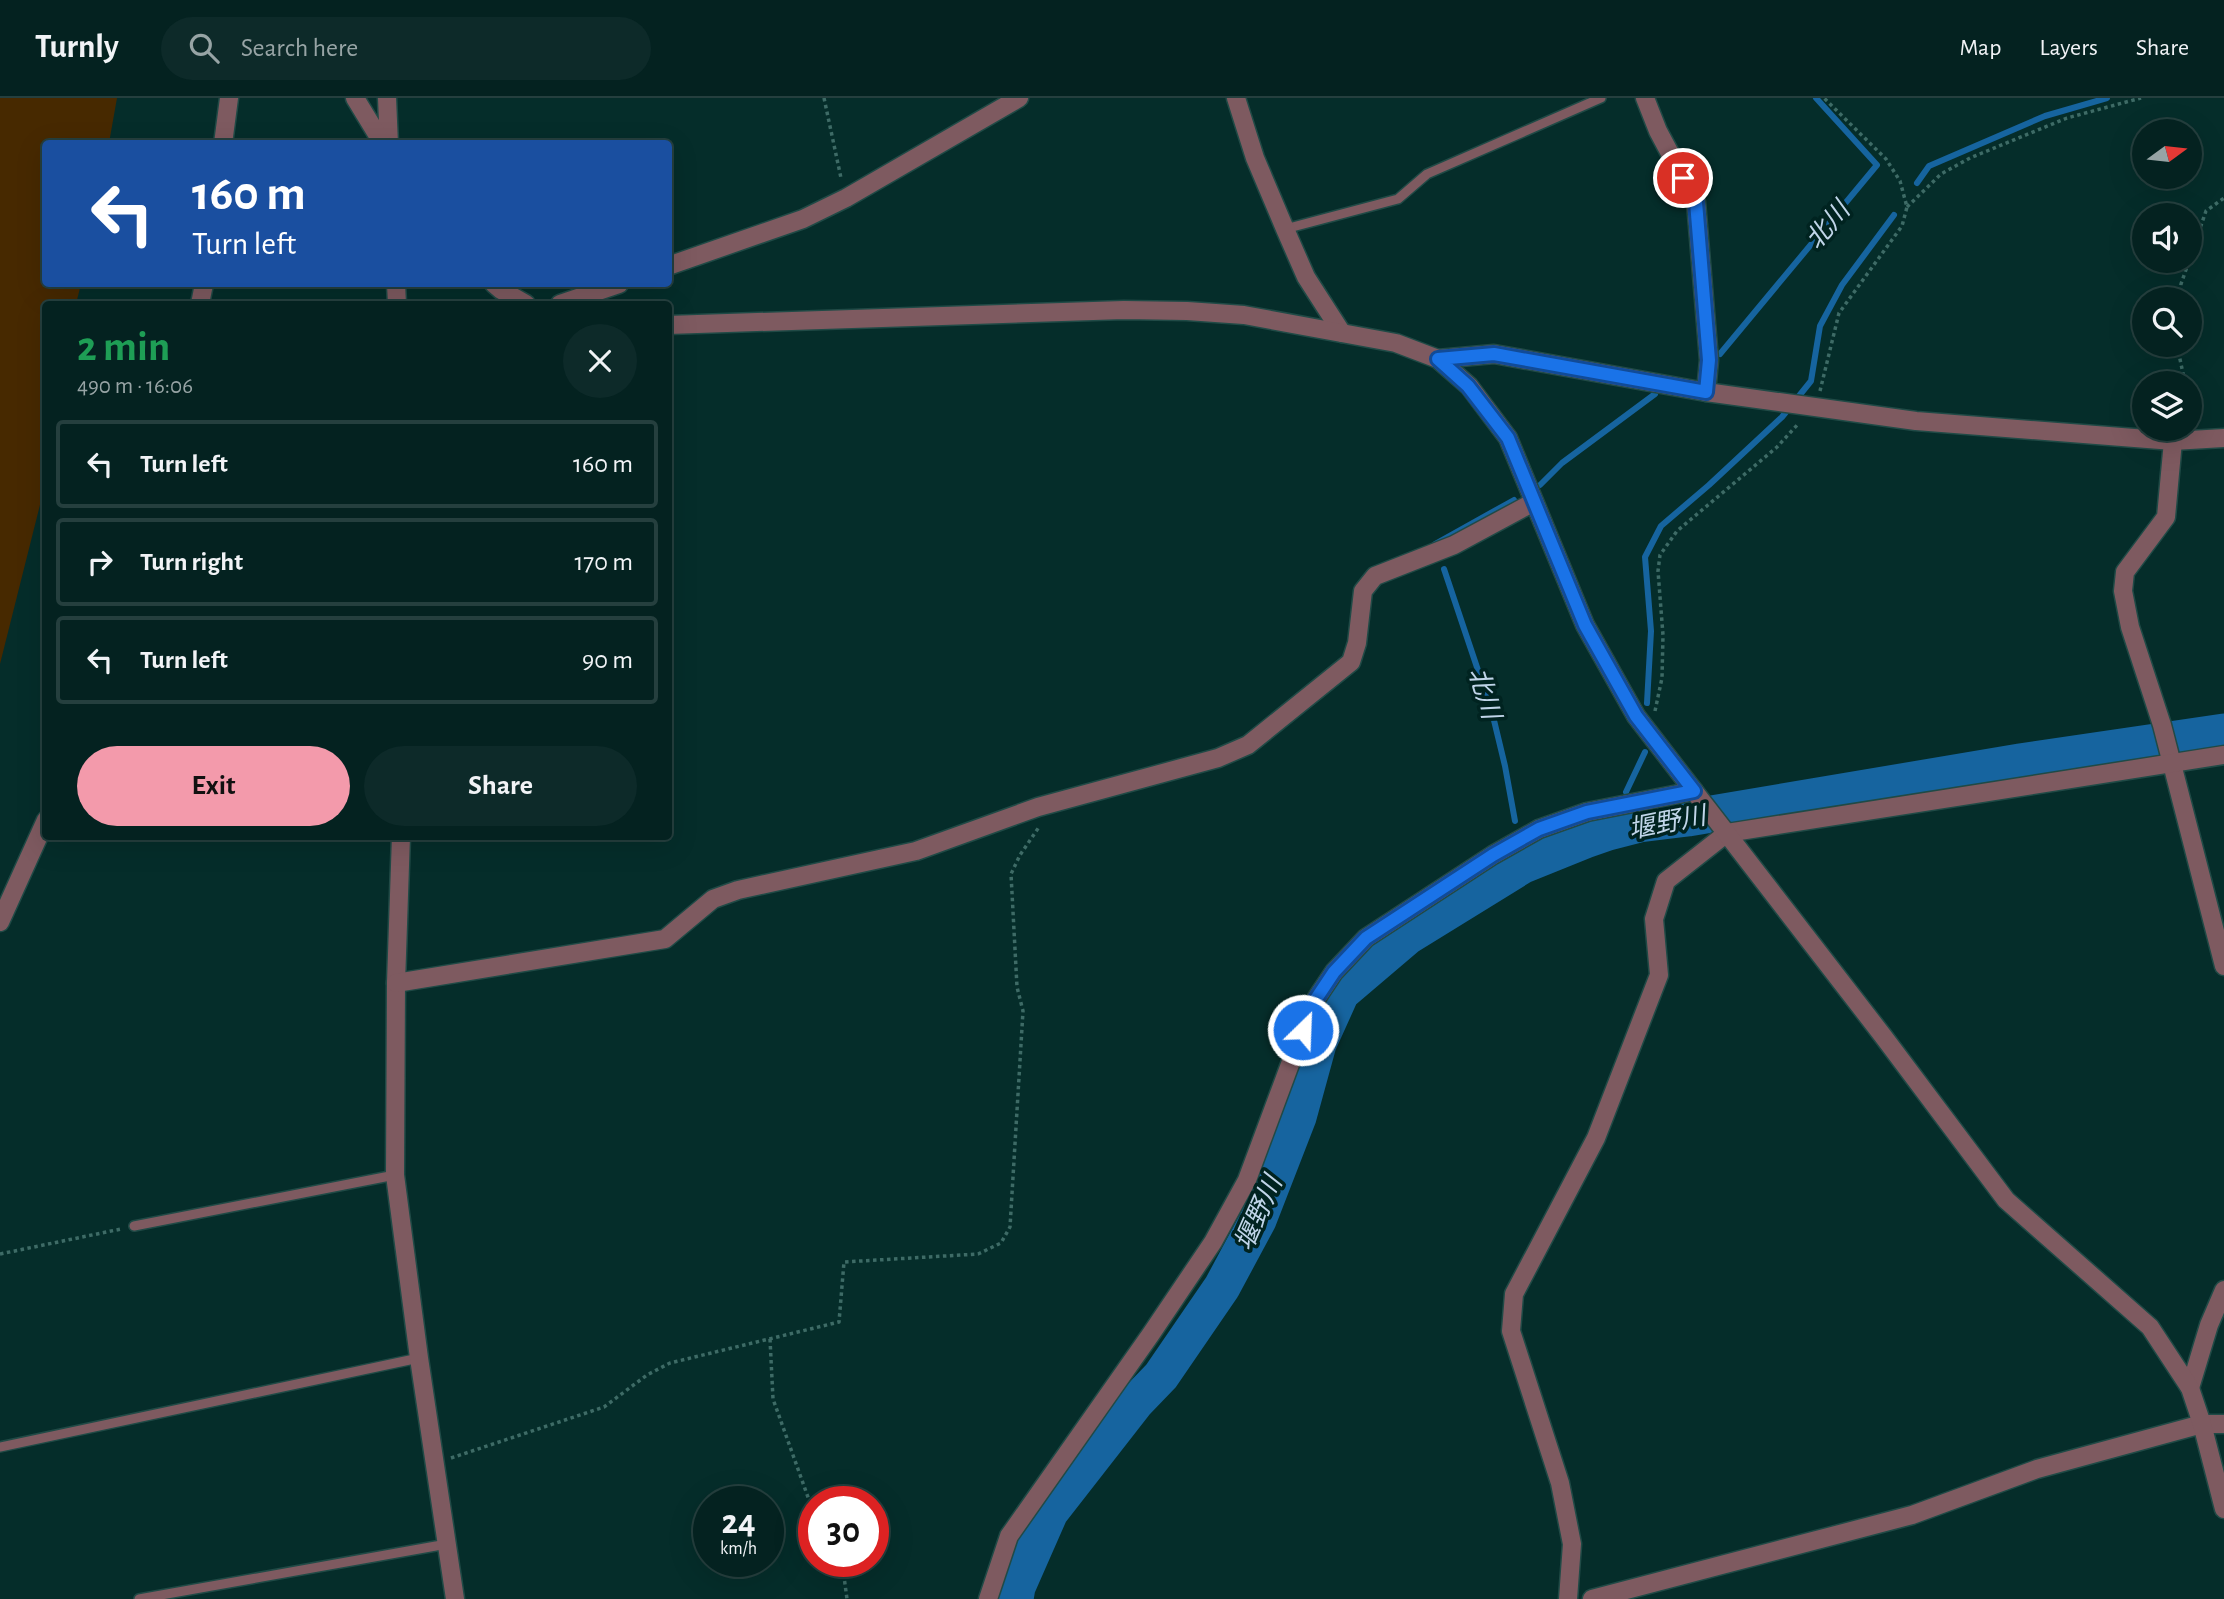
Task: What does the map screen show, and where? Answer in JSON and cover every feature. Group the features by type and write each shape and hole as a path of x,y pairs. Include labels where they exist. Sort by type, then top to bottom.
{"street":[{"path":"224,140 229,98"},
{"path":"355,98 381,140"},
{"path":"387,98 389,140"},
{"path":"672,265 803,219 846,198 1019,98"},
{"path":"1236,98 1255,158 1306,277 1342,333"},
{"path":"1645,98 1658,131 1696,202 1709,360 1706,392"},
{"path":"498,287 516,301"},
{"path":"568,301 610,287"},
{"path":"672,325 1161,311 1244,315 1396,344 1438,359 1468,386 1508,438 1585,625 1636,716 2006,1200 2150,1327 2190,1388 2224,1509"},
{"path":"1438,359 1494,354 1706,392 1916,421 2132,438"},
{"path":"2202,439 2224,438"},
{"path":"2173,441 2166,517 2125,572 2123,591 2130,627 2172,762 2224,966"},
{"path":"396,983 665,939 713,899 738,890 916,851 1045,805 1217,758 1248,745 1351,662 1357,643 1363,590 1375,576 1454,545 1534,502"},
{"path":"1568,1599 1572,1544 1560,1483 1511,1331 1514,1294 1596,1138 1659,975 1654,919 1666,881 1724,830 2224,755"},
{"path":"988,1599 1009,1536 1152,1334 1219,1231 1247,1180 1312,1005 1334,972 1366,938 1493,855 1539,829 1587,812 1696,794"},
{"path":"0,922 42,829"},
{"path":"401,840 396,983 396,1175 419,1358 455,1599"},
{"path":"2190,1388 2209,1325 2224,1290"},
{"path":"1592,1599 1912,1515 2037,1469 2202,1424 2224,1424"}],"lane":[{"path":"1285,229 1398,199 1427,174 1601,98"},
{"path":"134,1226 396,1175"},
{"path":"0,1447 419,1358"},
{"path":"139,1599 176,1596 447,1544"}],"path":[{"path":"824,98 846,198"},
{"path":"1908,207 1941,174 1970,158 2067,118 2141,98"},
{"path":"2202,223 2206,211 2224,198"},
{"path":"435,1463 604,1407 647,1375 670,1363 839,1322 844,1262 978,1254 1001,1243 1010,1227 1023,1011 1017,987 1011,874 1020,855 1039,828 1045,805"},
{"path":"0,1254 134,1226"},
{"path":"770,1339 773,1399 804,1486"},
{"path":"844,1577 847,1599"}],"shaded area":[{"path":"0,98 117,98 110,140 42,140 42,287 80,287 77,301 42,301 42,497 0,664"}],"waterway":[{"name":"北川","path":"1720,354 1877,165 1816,98"},
{"path":"1917,183 1929,166 2045,116 2107,98"},
{"path":"1647,703 1651,631 1645,557 1661,526 1782,417 1811,381 1820,326 1842,285 1894,215"},
{"name":"北川","path":"1540,485 1562,463 1655,394"},
{"name":"北川","path":"1435,544 1514,500"},
{"name":"北川","path":"1444,569 1492,712 1515,821"},
{"name":"堰野川","path":"1015,1599 1017,1587 1050,1512 1135,1403 1161,1376 1222,1287 1258,1220 1298,1117 1318,1044 1341,993 1408,936 1523,865 1585,840 1639,824 2224,732"},
{"path":"1626,792 1645,752"},
{"path":"1585,840 1596,827"}],"route":[{"path":"1303,1030 1312,1005 1334,972 1366,938 1493,855 1539,829 1587,812 1694,791 1636,716 1585,625 1508,438 1468,386 1438,359 1494,354 1706,392 1709,360 1696,202 1683,178"}]}
